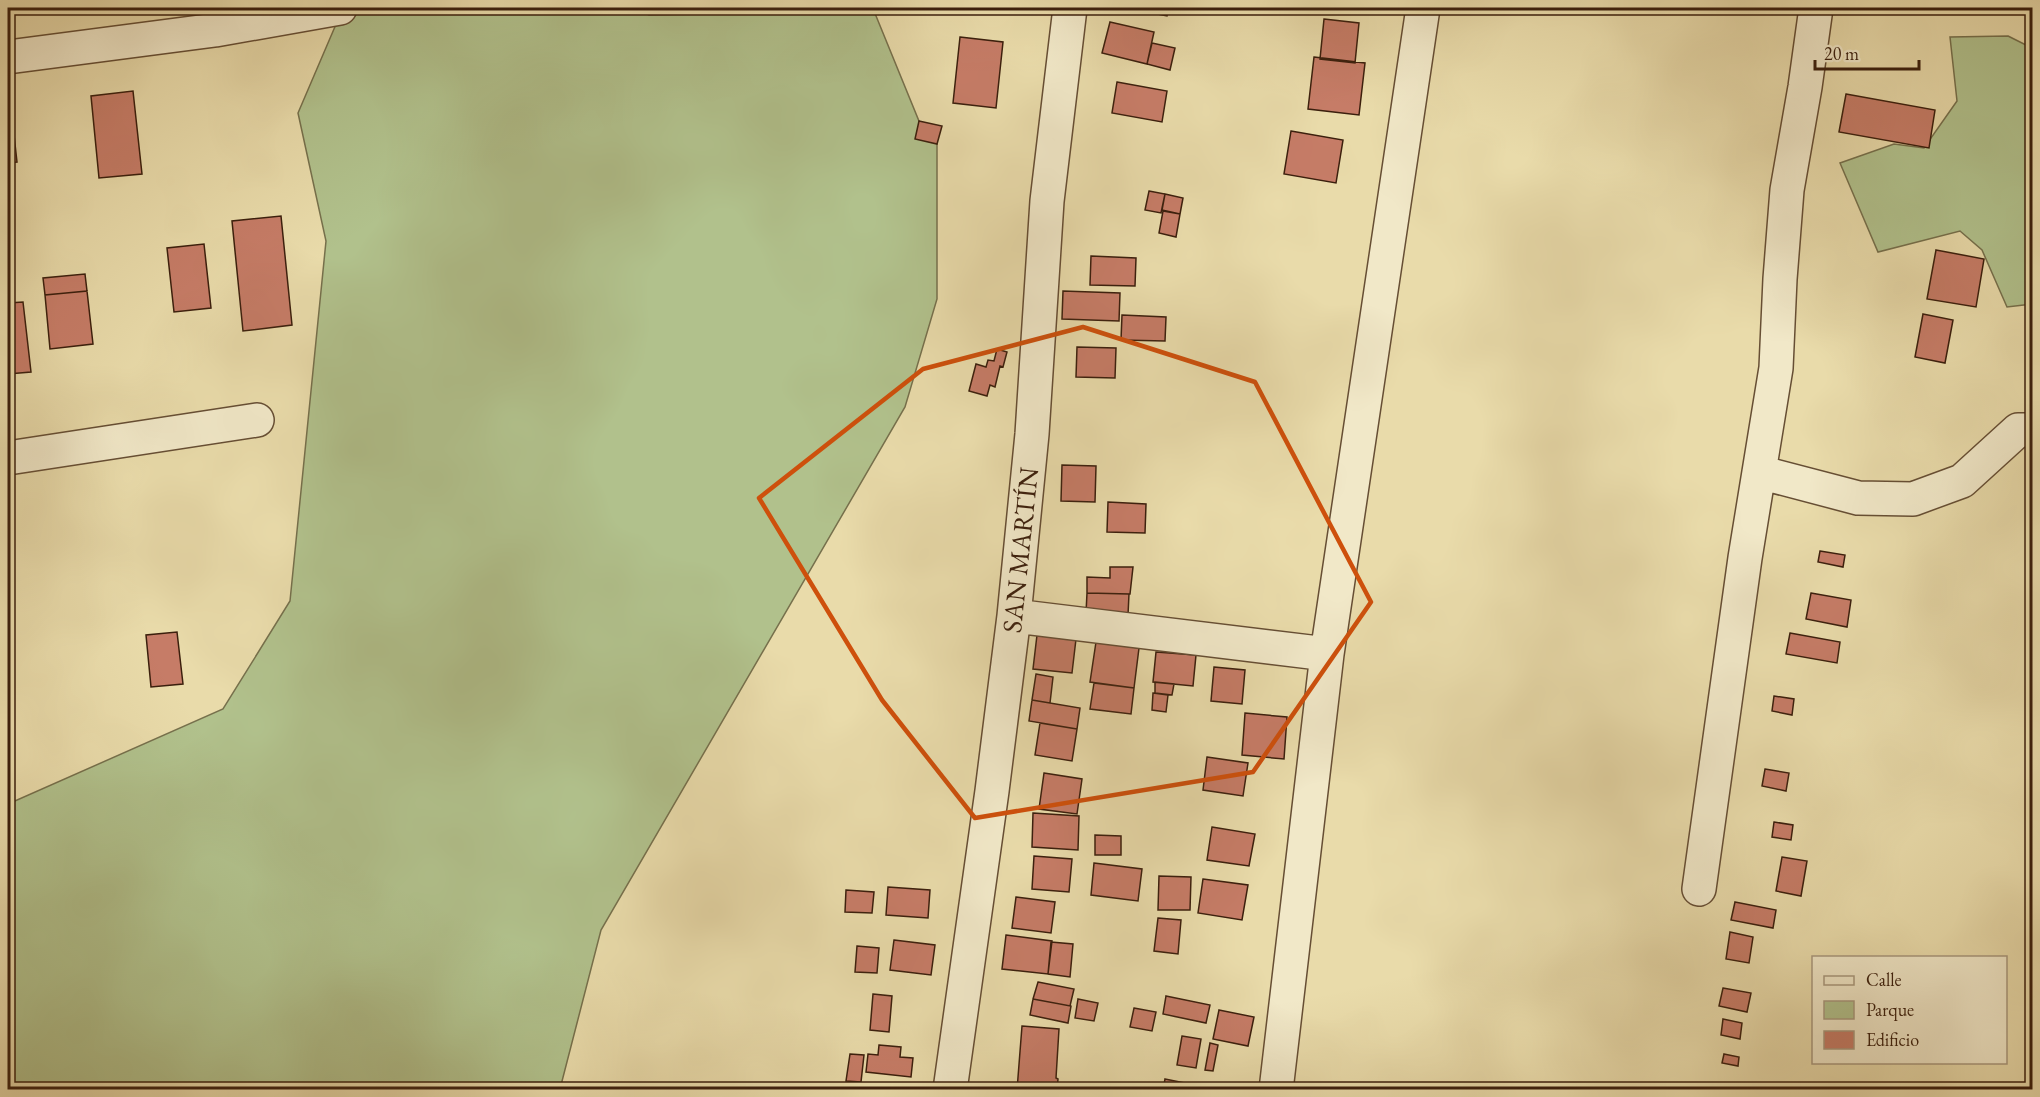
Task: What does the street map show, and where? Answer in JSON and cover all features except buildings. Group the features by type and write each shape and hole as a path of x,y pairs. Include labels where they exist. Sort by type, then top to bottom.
{"street":[{"path":"8,57 215,30 340,8"},
{"name":"SAN MARTÍN","path":"950,1089 1014,616 1032,435 1047,201 1070,8"},
{"path":"1276,1089 1328,654 1424,8"},
{"path":"1699,889 1745,558 1776,368 1787,190 1816,8"},
{"path":"8,458 257,420"},
{"path":"1759,472 1858,498 1913,499 1962,481 2018,430 2032,429"},
{"path":"1014,616 1328,654"}],"highlighted area":[{"path":"1083,327 1255,382 1371,602 1253,772 975,818 882,700 759,498 923,369"}],"green space":[{"path":"343,8 635,8 649,15 874,11 919,121 937,144 937,299 905,407 601,930 560,1089 8,1089 8,804 223,709 290,601 326,241 298,113"},
{"path":"2008,36 2032,48 2032,155 2026,185 2032,212 2032,304 2007,307 1982,250 1960,231 1878,252 1840,163 1894,144 1924,148 1957,101 1950,37"}]}
